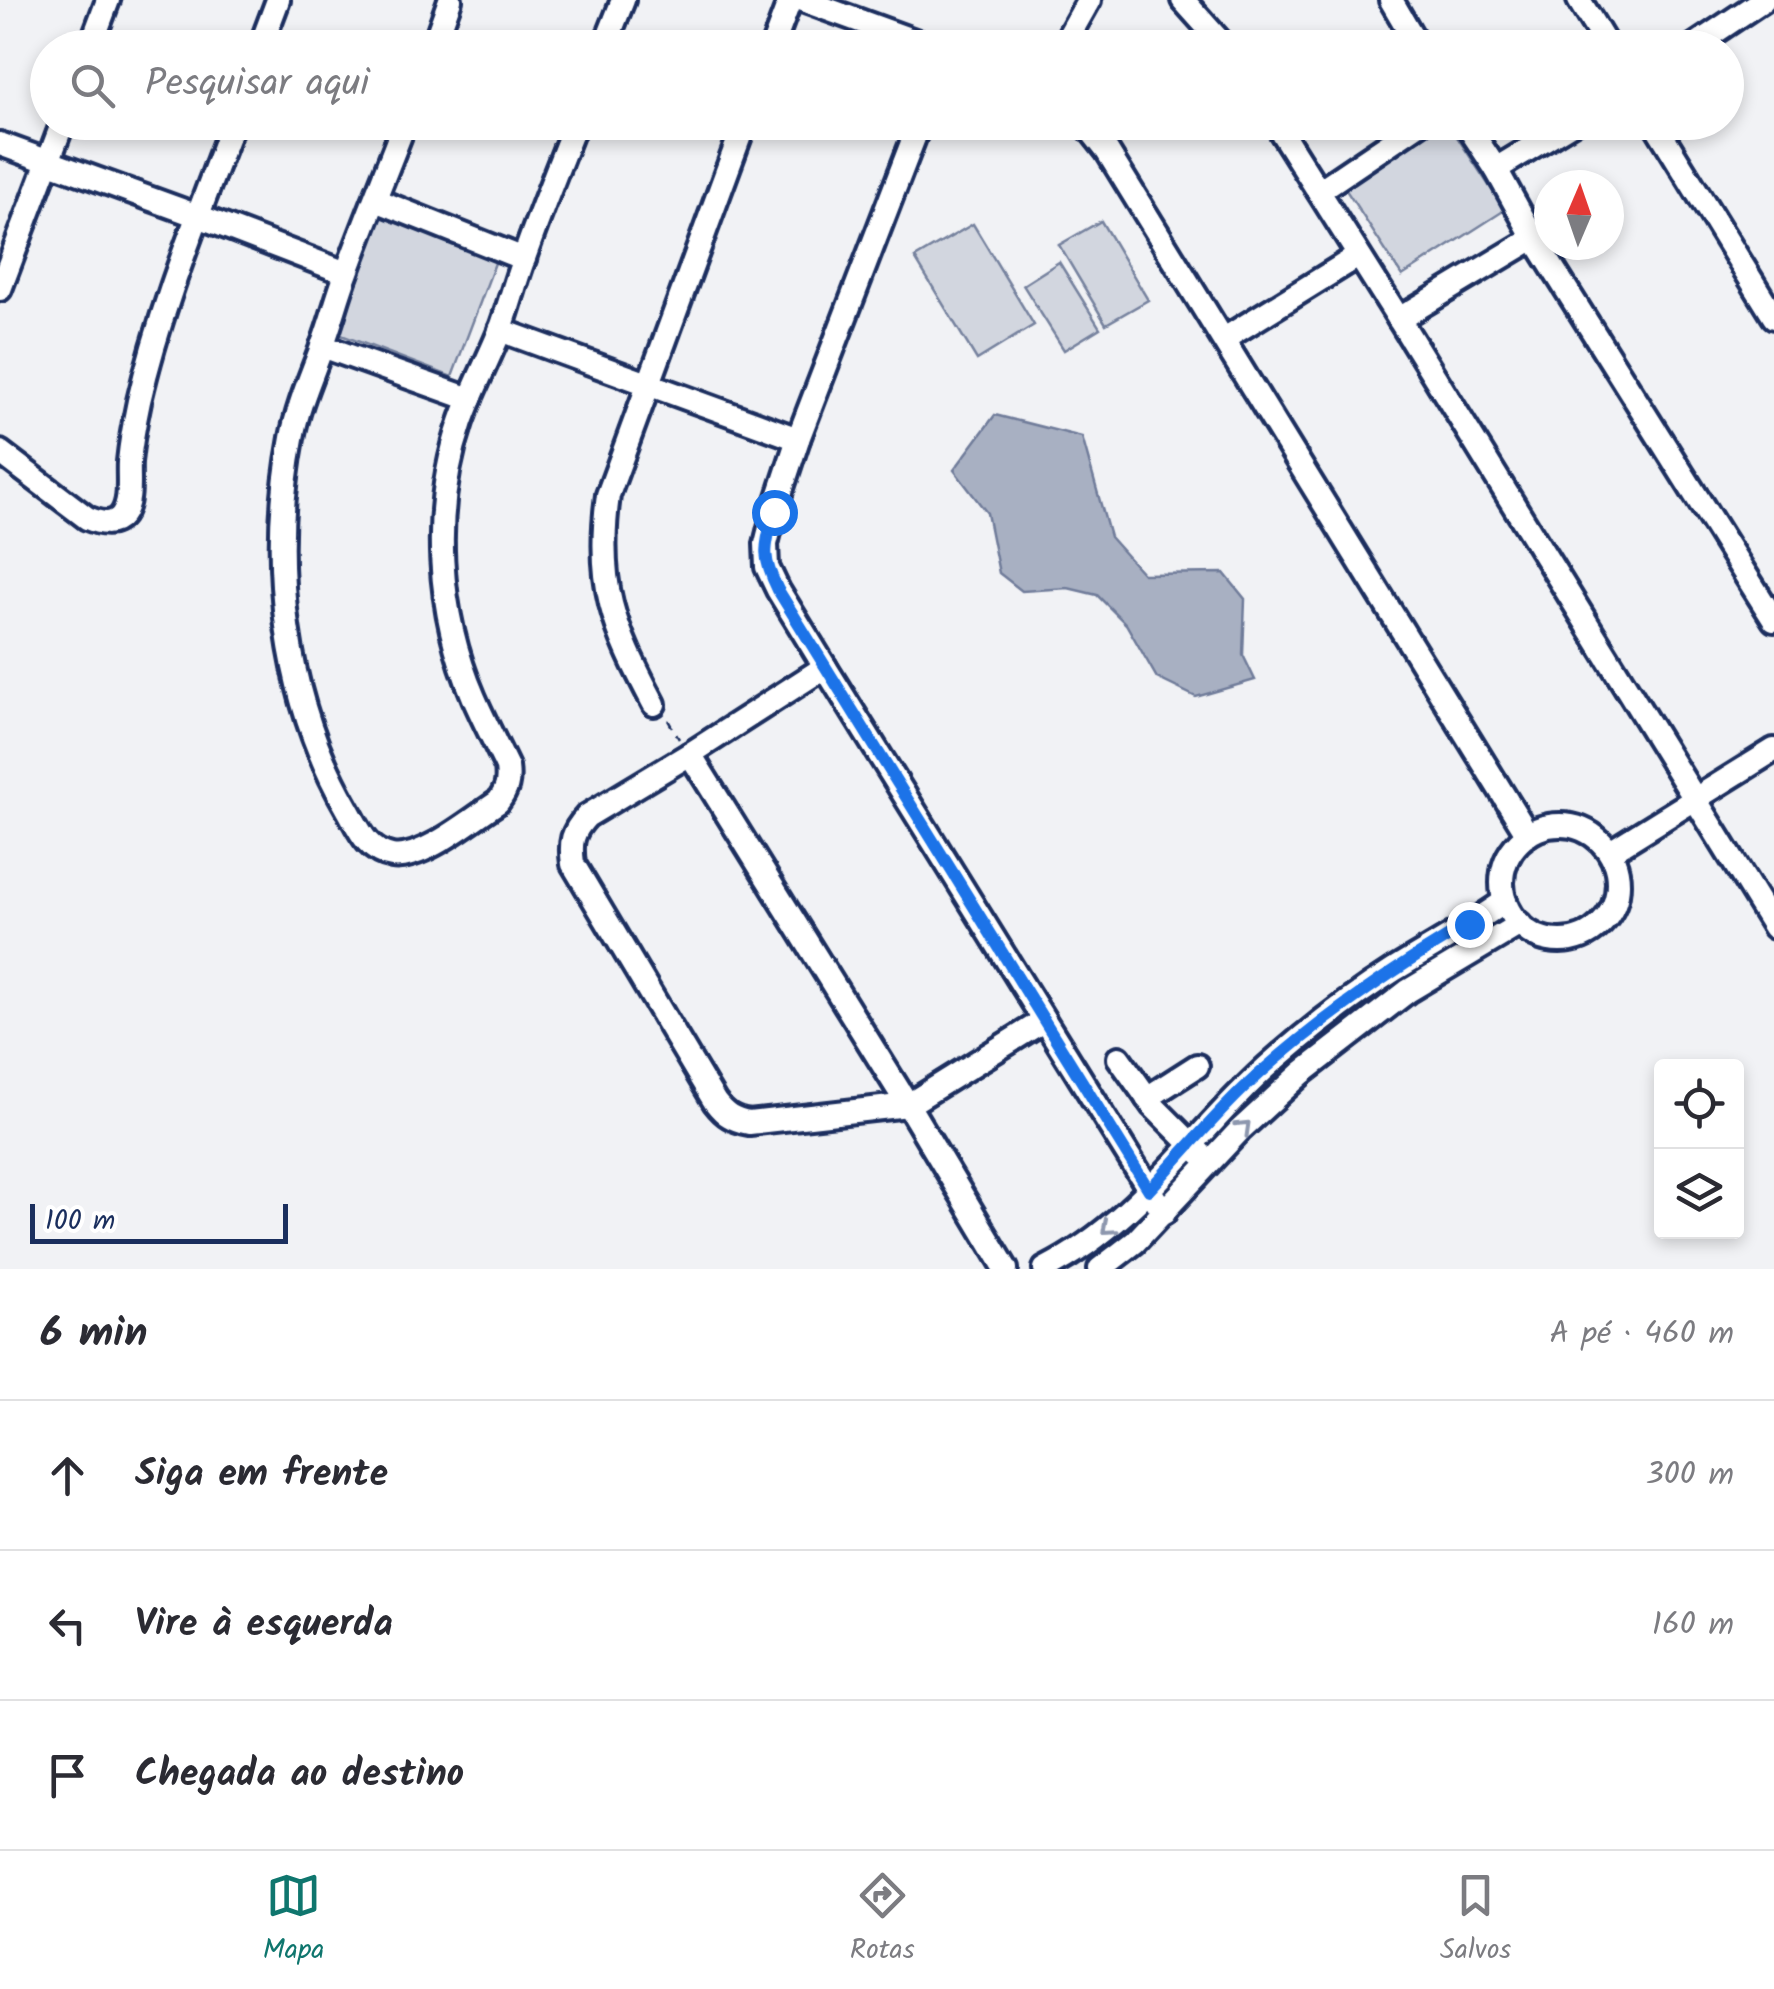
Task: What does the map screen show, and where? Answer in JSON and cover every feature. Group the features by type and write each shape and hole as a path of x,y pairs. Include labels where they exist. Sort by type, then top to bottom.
{"street":[{"path":"97,30 108,0"},
{"path":"267,30 278,0"},
{"path":"439,30 450,0"},
{"path":"611,30 622,0"},
{"path":"779,30 790,0"},
{"path":"802,0 884,30"},
{"path":"1072,30 1090,0"},
{"path":"1183,0 1210,30"},
{"path":"1391,0 1408,30"},
{"path":"1579,0 1597,30"},
{"path":"1718,30 1764,0 1774,15"},
{"path":"0,290 56,140"},
{"path":"0,452 87,518 110,523 120,518 128,496 129,459 148,362 226,140"},
{"path":"398,140 308,378 292,435 282,529 286,612 307,714 324,760 366,841 378,852 394,857 410,856 427,848 498,802 506,792 507,767 462,664 444,581 441,547 450,463 470,399 500,330 569,140"},
{"path":"654,704 625,649 612,614 604,572 603,530 608,495 738,140"},
{"path":"913,140 798,439 766,544 767,567 1164,1213"},
{"path":"1097,140 1528,835"},
{"path":"1285,140 1774,927"},
{"path":"1318,191 1394,140"},
{"path":"1399,319 1534,238 1477,140"},
{"path":"1496,169 1544,140"},
{"path":"1665,140 1774,316"},
{"path":"0,144 346,274"},
{"path":"376,200 524,258"},
{"path":"1224,339 1358,256"},
{"path":"1548,260 1774,620"},
{"path":"500,330 798,439"},
{"path":"322,346 470,399"},
{"path":"825,667 587,816 574,830 570,846 573,864 715,1102 734,1120 749,1124 908,1105 1043,1021"},
{"path":"1610,852 1774,750"},
{"path":"690,754 1006,1269"},
{"path":"1545,827 1581,828 1610,852 1617,869 1614,905 1590,933 1554,940 1535,935 1520,924 1504,900 1502,882 1514,847 1545,827"},
{"path":"1045,1269 1097,1239 1263,1070 1335,1011 1504,900"},
{"path":"1100,1269 1135,1242 1240,1130 1302,1073 1408,991 1520,924"},
{"path":"1118,1058 1147,1098 1211,1162"},
{"path":"1147,1098 1197,1066"}],"path":[{"path":"654,704 690,754"}],"shaded area":[{"path":"1412,140 1459,140 1505,210 1402,276 1342,184"},
{"path":"373,207 498,255 452,377 328,330"},
{"path":"1101,221 1148,300 1106,324 1059,245"},
{"path":"973,224 1034,325 977,360 915,258"},
{"path":"1059,262 1100,328 1064,350 1023,285"}],"water":[{"path":"995,415 1082,437 1110,537 1143,574 1224,573 1245,599 1243,655 1255,680 1196,697 1157,678 1126,624 1097,595 1068,588 1022,591 999,573 987,513 954,470"}],"route":[{"path":"774,512 766,544 767,567 778,590 1149,1190 1241,1091 1295,1043 1389,973 1469,924"}]}
